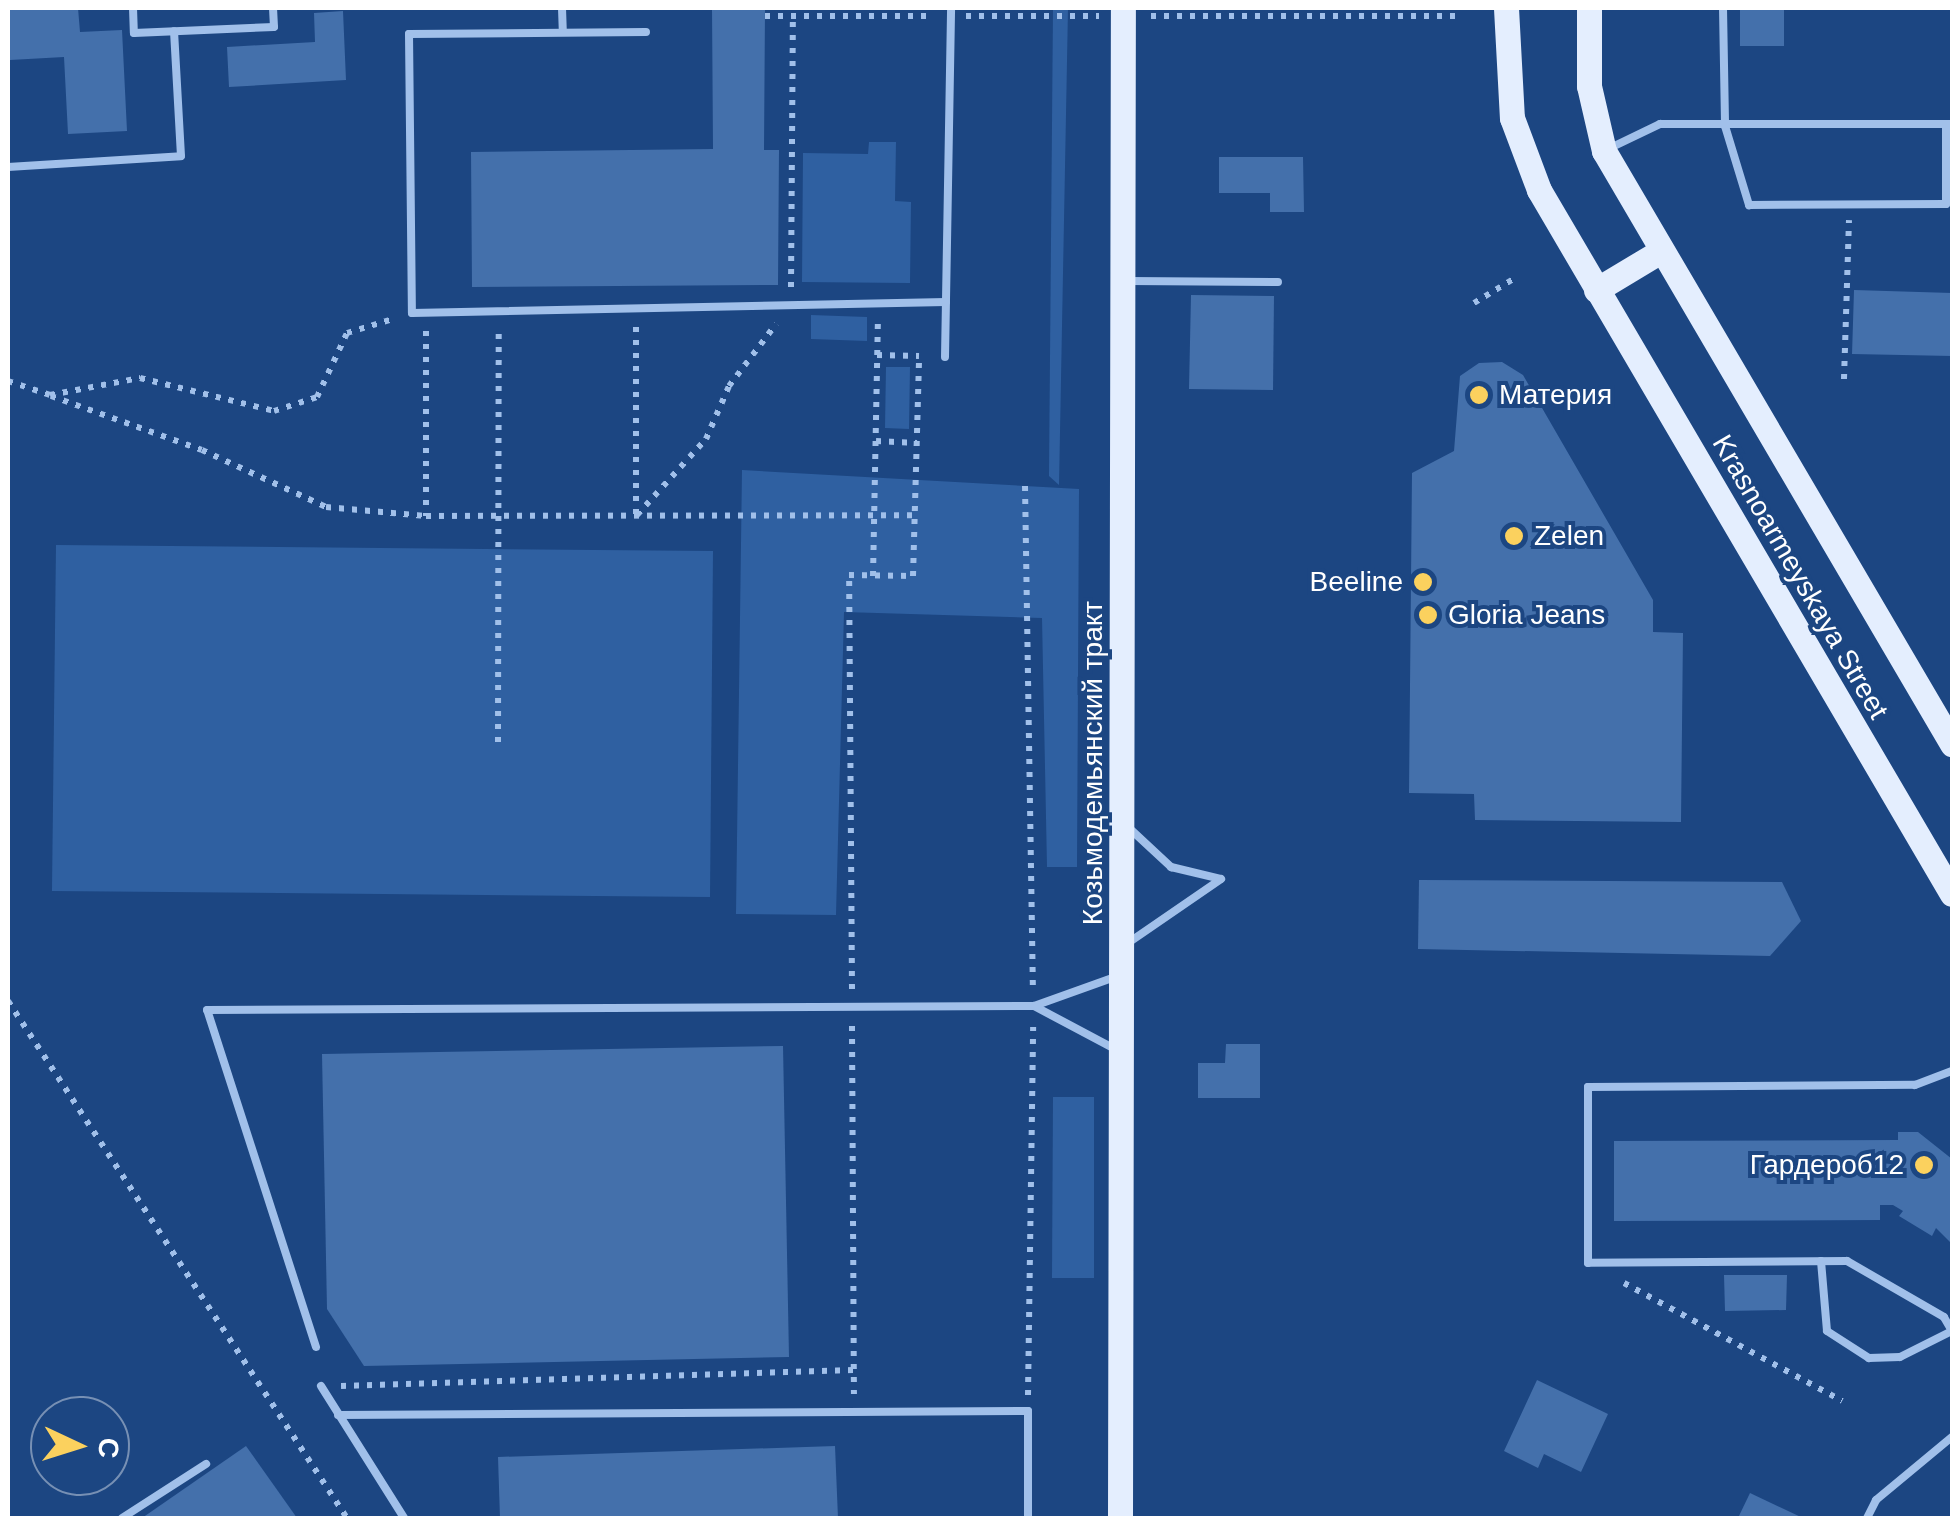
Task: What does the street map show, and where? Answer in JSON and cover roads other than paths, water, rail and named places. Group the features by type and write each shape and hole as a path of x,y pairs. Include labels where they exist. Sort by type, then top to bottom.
{"main road":[{"name":"Козьмодемьянский тракт","path":"1120,1518 1124,1054 1123,8"},
{"name":"Krasnoarmeyskaya Street","path":"1506,8 1512,118 1539,190 1952,894"},
{"name":"Krasnoarmeyskaya Street","path":"1588,8 1589,86 1604,151 1952,744"},
{"path":"1596,290 1661,251"}],"lane":[{"path":"133,8 134,33 274,26 273,8"},
{"path":"562,8 563,32"},
{"path":"946,356 951,8"},
{"path":"1604,151 1660,124 1726,126 1949,124 1946,204 1749,206 1726,126 1723,8"},
{"path":"8,167 181,156 174,31"},
{"path":"646,32 410,34 412,313 946,302"},
{"path":"1124,281 1278,282"},
{"path":"1124,824 1171,867 1221,880 1124,946"},
{"path":"316,1347 207,1010 1034,1006 1124,974"},
{"path":"1034,1006 1124,1054"},
{"path":"1822,1261 1822,1321 1834,1339 1869,1358 1900,1356 1952,1331 1944,1317 1847,1261 1822,1261 1588,1263 1588,1087 1915,1085 1952,1071"},
{"path":"321,1386 404,1518"},
{"path":"338,1415 1028,1411 1028,1518"},
{"path":"1866,1518 1876,1500 1952,1438"},
{"path":"122,1518 206,1464"}],"place":[{"name":"Материя","path":"1479,395"},
{"name":"Zelen","path":"1514,536"},
{"name":"Beeline","path":"1423,582"},
{"name":"Gloria Jeans","path":"1428,615"},
{"name":"Гардероб12","path":"1924,1165"}]}
